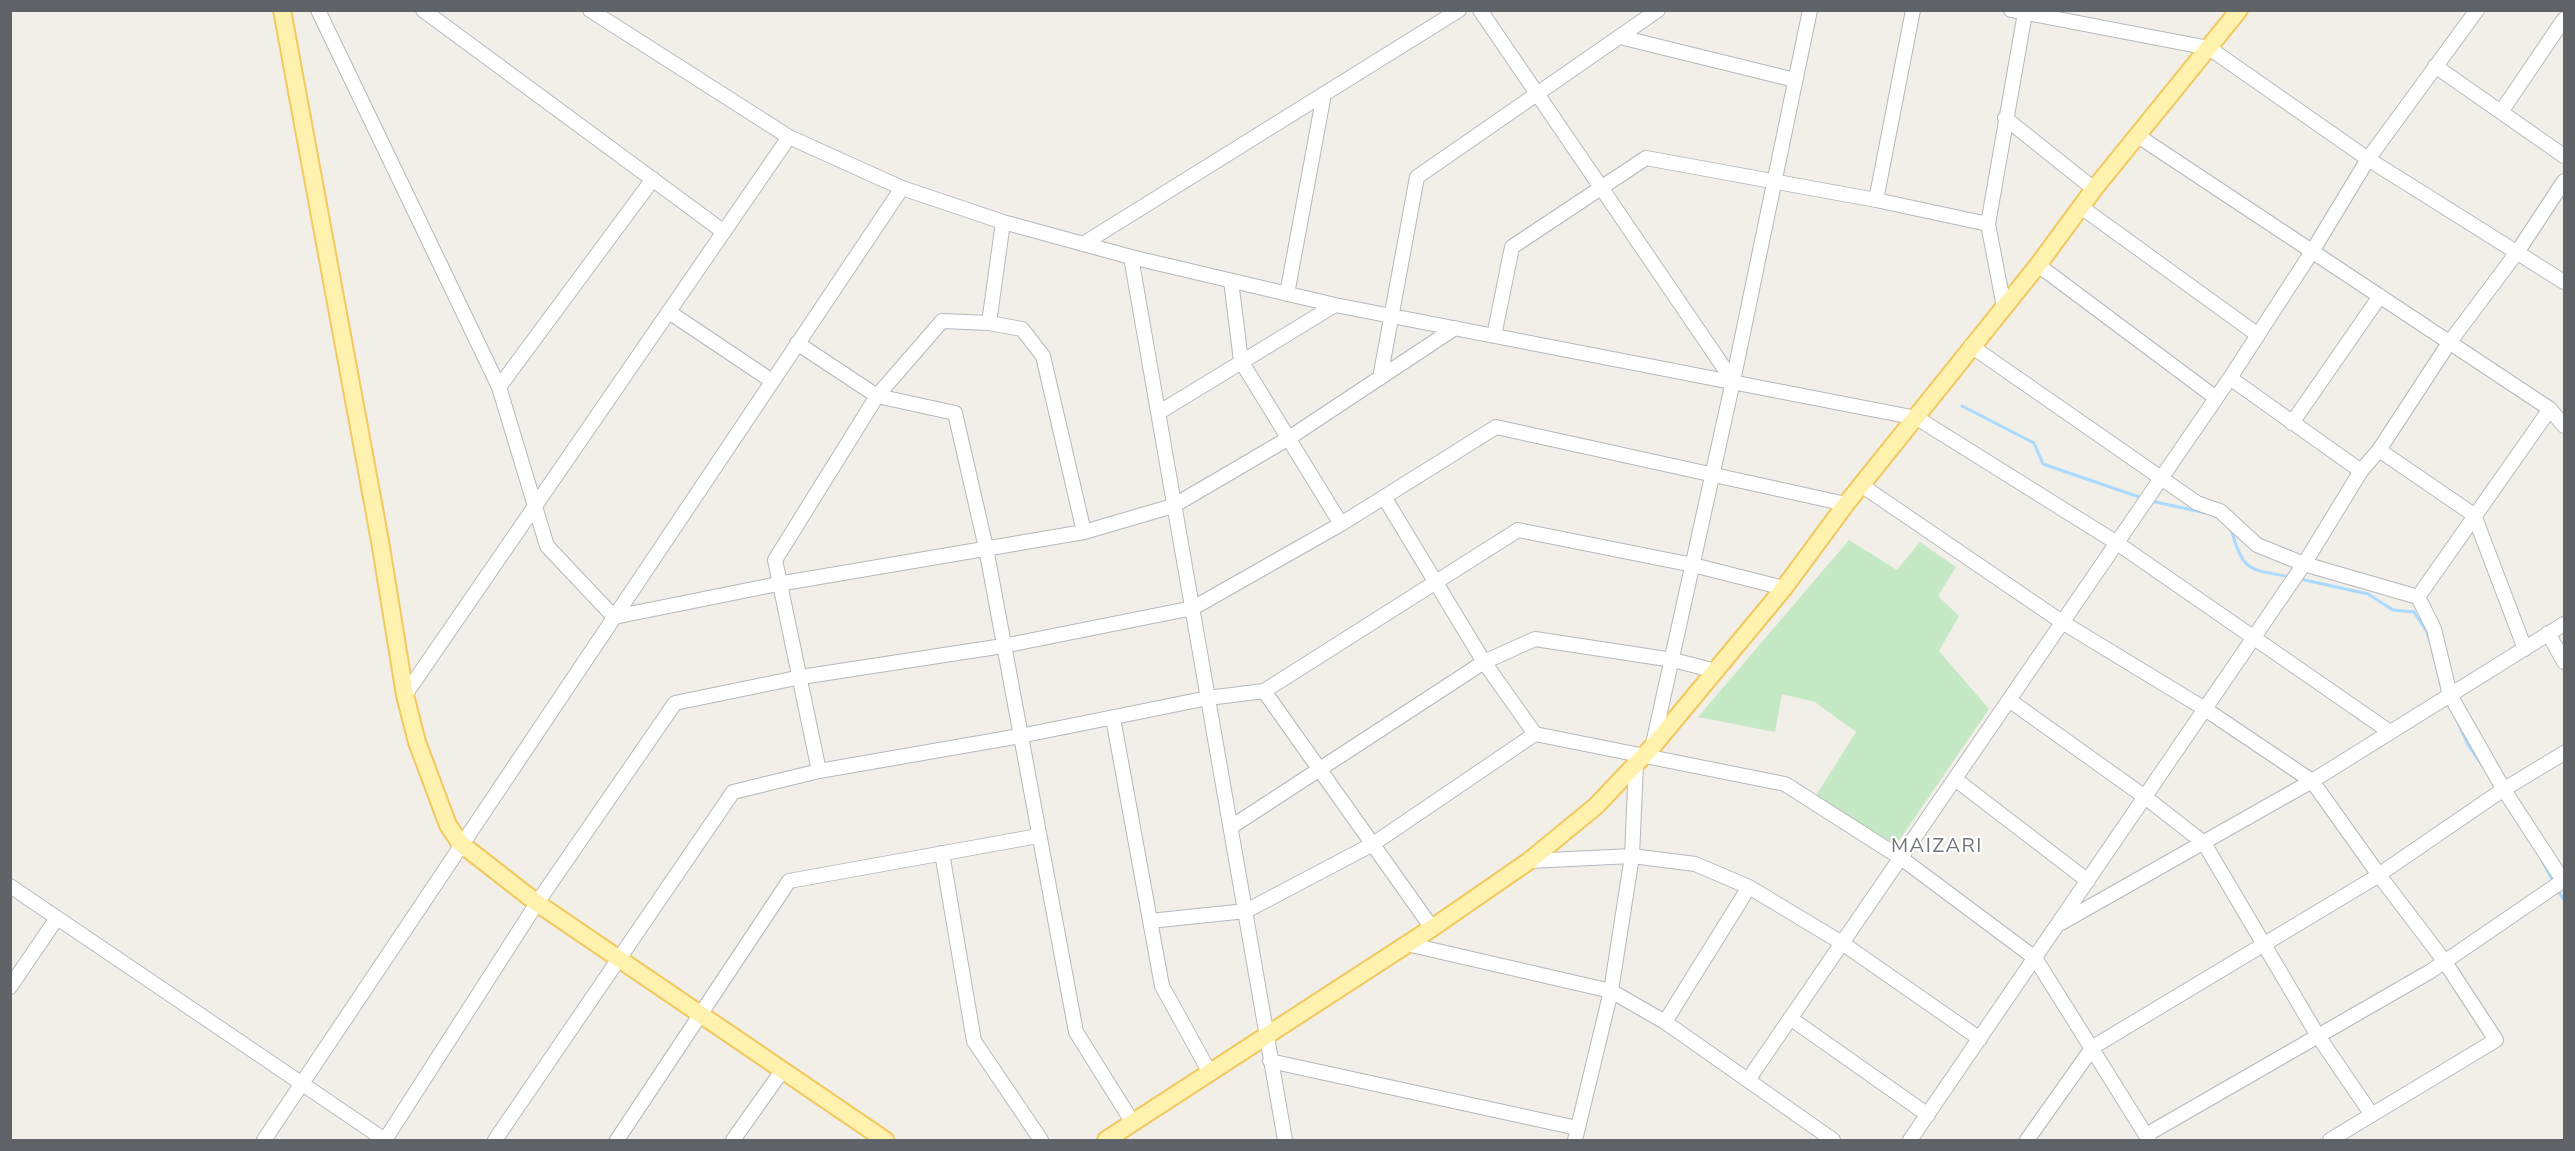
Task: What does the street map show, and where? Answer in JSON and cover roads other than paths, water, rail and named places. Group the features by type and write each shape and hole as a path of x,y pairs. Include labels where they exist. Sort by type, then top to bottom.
{"main road":[{"path":"282,10 378,530 405,694 433,789 448,825 460,843 537,903 885,1140"},
{"path":"1106,1140 1268,1037 1432,928 1529,861 1596,806 1644,755 1784,588 1846,504 2038,265 2094,189 2239,10"}],"street":[{"path":"318,10 499,387 547,546 614,616"},
{"path":"590,10 789,136 902,188 1003,222 1131,257 1335,305 1917,418 2116,543 2390,732"},
{"path":"1083,244 1459,10"},
{"path":"1480,10 1733,381"},
{"path":"1380,378 1417,177 1658,10"},
{"path":"1270,1061 1576,1134 1611,991 1632,856 1644,755 1673,660 1810,10"},
{"path":"1876,200 1913,10"},
{"path":"2011,10 2209,48 2368,159 2565,282"},
{"path":"1748,1080 2230,378 2313,250 2368,159 2477,10"},
{"path":"428,11 724,232"},
{"path":"2004,307 1988,224 2005,118 2027,12"},
{"path":"2501,112 2565,18"},
{"path":"1620,37 1796,80"},
{"path":"2435,66 2565,156"},
{"path":"1287,294 1324,94"},
{"path":"2005,118 2094,189"},
{"path":"405,694 789,136"},
{"path":"2138,136 2550,409 2565,426"},
{"path":"1494,336 1512,247 1646,158 1876,200 1988,224"},
{"path":"499,387 652,179"},
{"path":"1910,1140 2304,564 2361,471 2379,450 2449,343 2565,181"},
{"path":"264,1140 460,843 902,188"},
{"path":"2081,207 2258,335"},
{"path":"989,323 1003,222"},
{"path":"1131,257 1285,1140"},
{"path":"2038,265 2216,398"},
{"path":"1231,280 1241,361 1341,524"},
{"path":"2292,423 2380,296"},
{"path":"1158,413 1335,305"},
{"path":"669,312 772,381"},
{"path":"819,771 801,677 778,584 775,560 877,396 942,321 989,323 1022,329 1043,356 1084,532"},
{"path":"614,616 778,584 1084,532 1173,506 1289,438 1455,328"},
{"path":"797,343 877,396 955,413 986,548 1076,1032 1133,1123"},
{"path":"1383,497 1484,662 1535,734 1785,784 1901,858 2035,958 2093,1047 2147,1138 2445,962 2564,881 2504,789 2450,695 2434,629 2418,597 2304,564 2257,545 2220,511 2197,504 1971,346"},
{"path":"2230,378 2361,471"},
{"path":"2418,597 2550,409"},
{"path":"10,886 385,1140 537,903 675,703 801,677 1003,646 1193,608 1341,524 1496,427 1846,504"},
{"path":"2379,450 2474,515 2525,649"},
{"path":"1861,485 2062,622 2205,709 2312,781 2445,962 2496,1041 2331,1140"},
{"path":"495,1140 617,958 733,792 819,771 1020,736 1208,698 1264,691 1518,530 1693,565 1784,588"},
{"path":"2058,925 2312,781 2565,624"},
{"path":"2548,633 2565,662"},
{"path":"1231,827 1484,662 1535,639 1673,660 1716,671"},
{"path":"1264,691 1432,928"},
{"path":"2009,700 2145,797 2204,843 2318,1036 2372,1115"},
{"path":"1113,718 1162,986 1210,1073"},
{"path":"1150,921 1246,912 1373,844 1535,734"},
{"path":"2028,1140 2093,1047 2379,875 2504,789 2565,753"},
{"path":"1955,779 2088,881"},
{"path":"617,1140 789,881 1038,836"},
{"path":"942,853 974,1041 1041,1140"},
{"path":"1529,861 1632,856 1695,864 1749,887 1842,943 1980,1039"},
{"path":"1665,1022 1749,887"},
{"path":"10,987 57,918"},
{"path":"1407,944 1611,991 1665,1022 1833,1140"},
{"path":"1791,1018 1928,1115"},
{"path":"733,1140 782,1071"}],"waterway":[{"path":"1962,406 2034,443 2043,464 2142,498"},
{"path":"2151,501 2206,513"},
{"path":"2231,529 2240,554 2250,566 2257,570 2291,577"},
{"path":"2300,579 2368,594 2393,610 2414,612 2427,632 2430,642"},
{"path":"2432,649 2442,689"},
{"path":"2455,716 2468,745 2482,765"},
{"path":"2540,857 2554,883"},
{"path":"2557,889 2564,900"}],"district":[{"name":"MAIZARI","path":"1937,847"}]}
